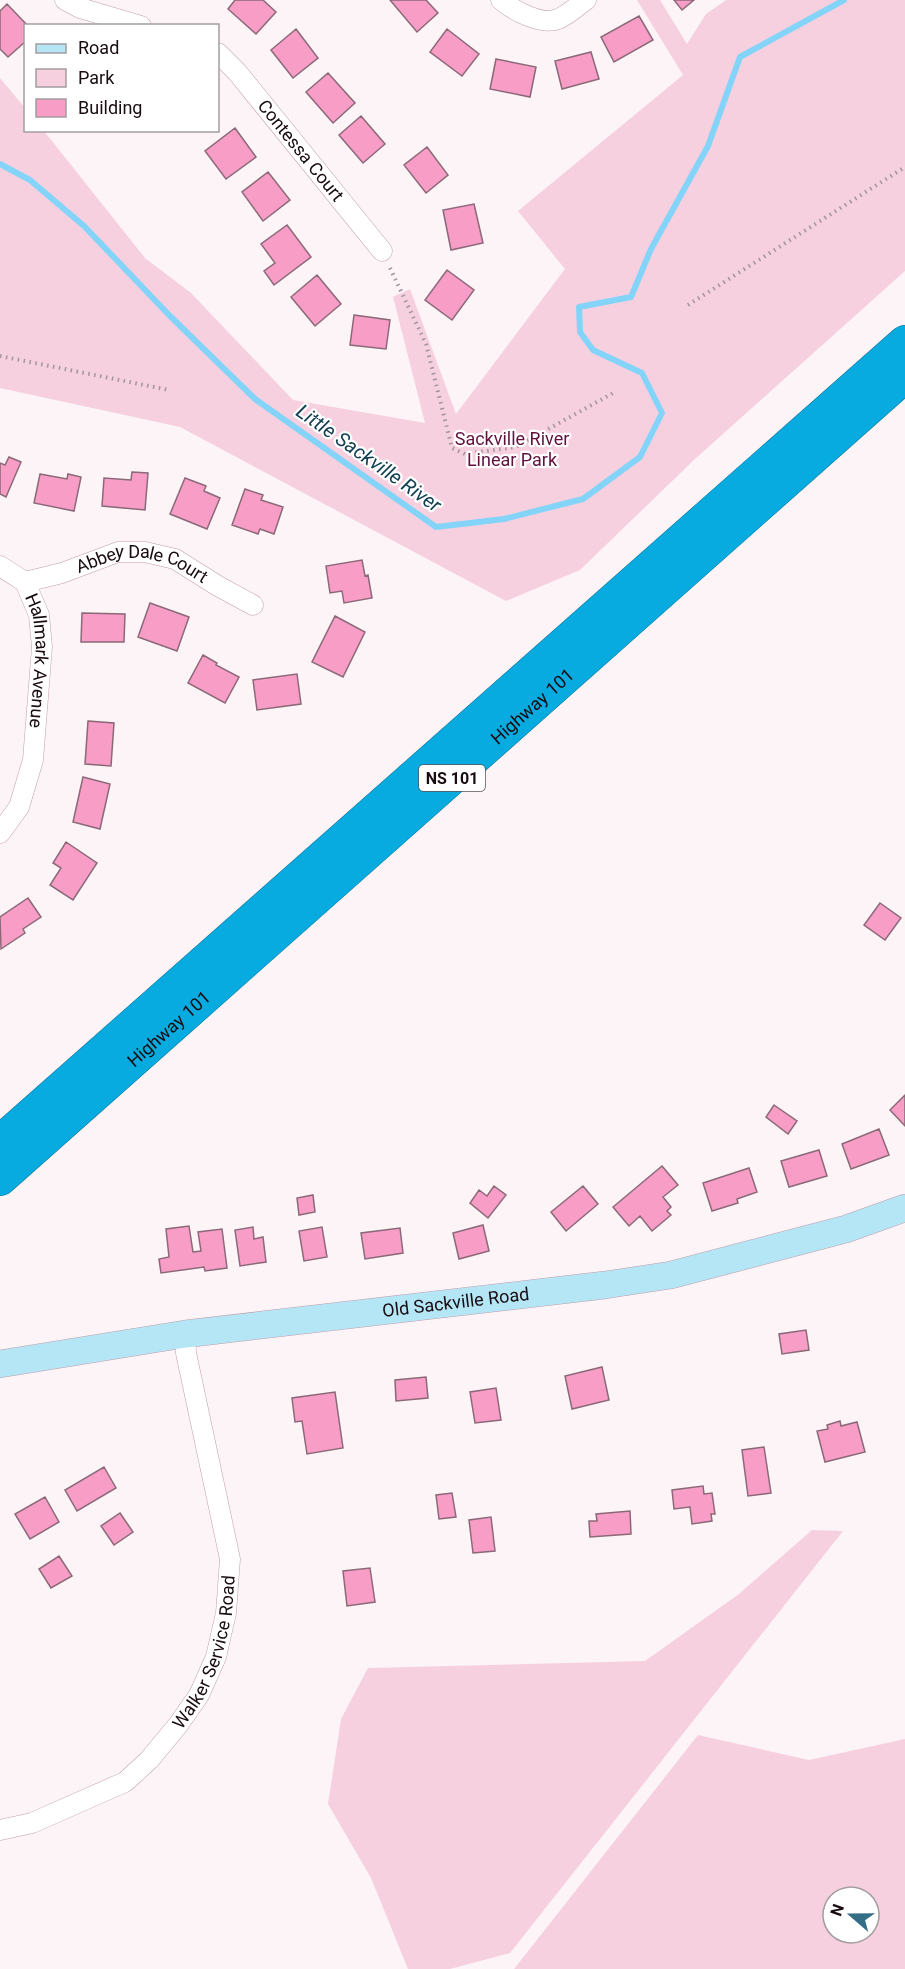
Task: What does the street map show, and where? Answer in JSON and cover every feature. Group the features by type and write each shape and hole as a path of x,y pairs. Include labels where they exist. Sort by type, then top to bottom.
{"highway":[{"name":"Highway 101","path":"0,1142 905,342"},
{"name":"Highway 101","path":"0,1179 905,376"}],"street":[{"path":"65,0 80,8 134,24"},
{"path":"501,0 512,9 533,18 556,20 586,0"},
{"name":"Contessa Court","path":"219,54 237,72 382,251"},
{"name":"Abbey Dale Court","path":"25,582 62,573 118,552 145,552 175,558 253,605"},
{"name":"Hallmark Avenue","path":"0,566 25,582 39,615 42,647 33,760 19,807 0,833"},
{"name":"Old Sackville Road","path":"4,1367 185,1334 605,1285 671,1275 846,1229 905,1208"},
{"name":"Walker Service Road","path":"0,1830 32,1823 125,1782 148,1760 178,1725 199,1695 216,1657 226,1613 230,1559 186,1353 185,1334"}],"path":[{"path":"688,305 905,167"},
{"path":"382,251 426,344 452,448 465,454 516,447 615,392"},
{"path":"0,356 169,390"}],"green space":[{"name":"Sackville River Linear Park","path":"637,0 660,0 687,44 706,14 726,0 905,0 905,271 696,458 580,570 506,601 180,427 0,388 0,78 24,107 24,132 45,132 145,258 191,293 293,400 425,423 393,297 410,289 456,414 565,269 518,211 683,75"},
{"path":"812,1530 843,1531 510,1953 450,1969 408,1969 371,1878 328,1804 341,1719 368,1668 645,1661 739,1594"},
{"path":"698,1735 809,1760 905,1739 905,1969 514,1969"}],"building":[{"path":"235,0 263,0 276,12 256,34 228,9"},
{"path":"390,0 426,0 438,13 417,32"},
{"path":"674,0 694,0 682,10"},
{"path":"7,4 26,24 24,24 24,43 8,57 0,49 0,11"},
{"path":"639,16 653,40 614,62 601,37"},
{"path":"296,29 318,58 293,78 271,50"},
{"path":"447,29 479,54 462,76 430,52"},
{"path":"591,52 599,79 562,89 555,61"},
{"path":"496,59 536,67 530,97 490,89"},
{"path":"328,73 355,103 333,123 306,92"},
{"path":"361,116 385,144 363,163 339,135"},
{"path":"235,128 256,157 226,179 205,151"},
{"path":"427,147 448,175 426,193 404,165"},
{"path":"268,172 290,200 263,221 242,192"},
{"path":"474,204 483,243 451,250 443,210"},
{"path":"287,225 311,257 274,285 264,271 275,263 261,244"},
{"path":"447,270 474,290 452,320 425,300"},
{"path":"317,275 341,304 315,326 291,297"},
{"path":"354,315 390,320 386,349 350,345"},
{"path":"9,457 21,462 6,497 0,494 0,463 5,465"},
{"path":"132,472 148,473 145,510 102,506 104,478 131,480"},
{"path":"40,474 67,479 68,474 81,477 74,511 34,503"},
{"path":"185,478 206,486 204,491 220,498 207,529 170,514"},
{"path":"245,489 263,495 261,500 283,507 274,534 260,529 258,534 232,525"},
{"path":"362,560 365,576 368,575 372,598 344,603 342,591 330,593 326,566"},
{"path":"150,603 189,617 177,651 138,637"},
{"path":"82,613 125,614 124,642 81,642"},
{"path":"335,616 365,632 343,677 312,662"},
{"path":"203,655 239,677 225,703 188,683"},
{"path":"297,674 301,704 257,710 253,680"},
{"path":"88,721 114,723 111,766 85,764"},
{"path":"83,777 110,784 100,829 73,822"},
{"path":"66,842 97,863 73,900 50,885 61,868 53,863"},
{"path":"28,898 41,917 23,929 25,933 1,949 0,917"},
{"path":"880,903 901,918 885,940 864,925"},
{"path":"905,1095 905,1126 890,1110"},
{"path":"774,1105 797,1121 788,1134 766,1117"},
{"path":"879,1129 889,1155 851,1169 842,1144"},
{"path":"819,1150 827,1176 789,1187 781,1161"},
{"path":"662,1166 678,1185 663,1197 671,1207 667,1211 671,1215 652,1231 640,1216 629,1226 613,1207"},
{"path":"749,1168 757,1192 737,1199 738,1203 712,1211 703,1183"},
{"path":"494,1186 506,1195 488,1218 470,1203 479,1190 487,1196"},
{"path":"583,1186 598,1204 566,1231 551,1212"},
{"path":"313,1195 315,1212 299,1215 297,1198"},
{"path":"483,1225 489,1251 459,1259 453,1233"},
{"path":"189,1226 193,1252 201,1251 198,1232 222,1229 227,1268 205,1271 204,1267 161,1273 159,1259 169,1257 166,1229"},
{"path":"253,1227 254,1239 263,1237 266,1262 240,1266 235,1230"},
{"path":"322,1227 327,1257 304,1261 299,1231"},
{"path":"400,1228 403,1253 365,1259 361,1233"},
{"path":"806,1330 809,1350 782,1354 779,1334"},
{"path":"602,1367 609,1400 572,1409 565,1376"},
{"path":"426,1377 428,1398 396,1401 395,1380"},
{"path":"496,1388 501,1420 475,1423 470,1392"},
{"path":"335,1392 343,1448 307,1454 302,1421 295,1422 292,1398"},
{"path":"840,1421 841,1426 857,1422 865,1452 825,1462 817,1431 828,1429 827,1425"},
{"path":"764,1447 771,1493 748,1496 742,1450"},
{"path":"104,1467 116,1488 77,1511 65,1490"},
{"path":"703,1486 704,1494 712,1493 715,1514 711,1514 712,1521 692,1524 690,1507 674,1509 672,1490"},
{"path":"452,1493 456,1517 439,1519 436,1495"},
{"path":"45,1497 59,1522 30,1539 15,1514"},
{"path":"630,1511 631,1534 590,1537 589,1521 597,1521 596,1514"},
{"path":"120,1513 133,1532 114,1545 101,1526"},
{"path":"491,1517 495,1551 473,1553 469,1520"},
{"path":"59,1556 72,1576 51,1588 39,1569"},
{"path":"370,1568 375,1602 347,1606 343,1571"}],"waterway":[{"name":"Little Sackville River","path":"0,164 30,180 84,226 169,315 255,399 436,527 504,519 583,499 640,457 662,413 642,373 593,350 580,332 579,307 631,297 651,249 708,146 740,57 844,0"}]}
